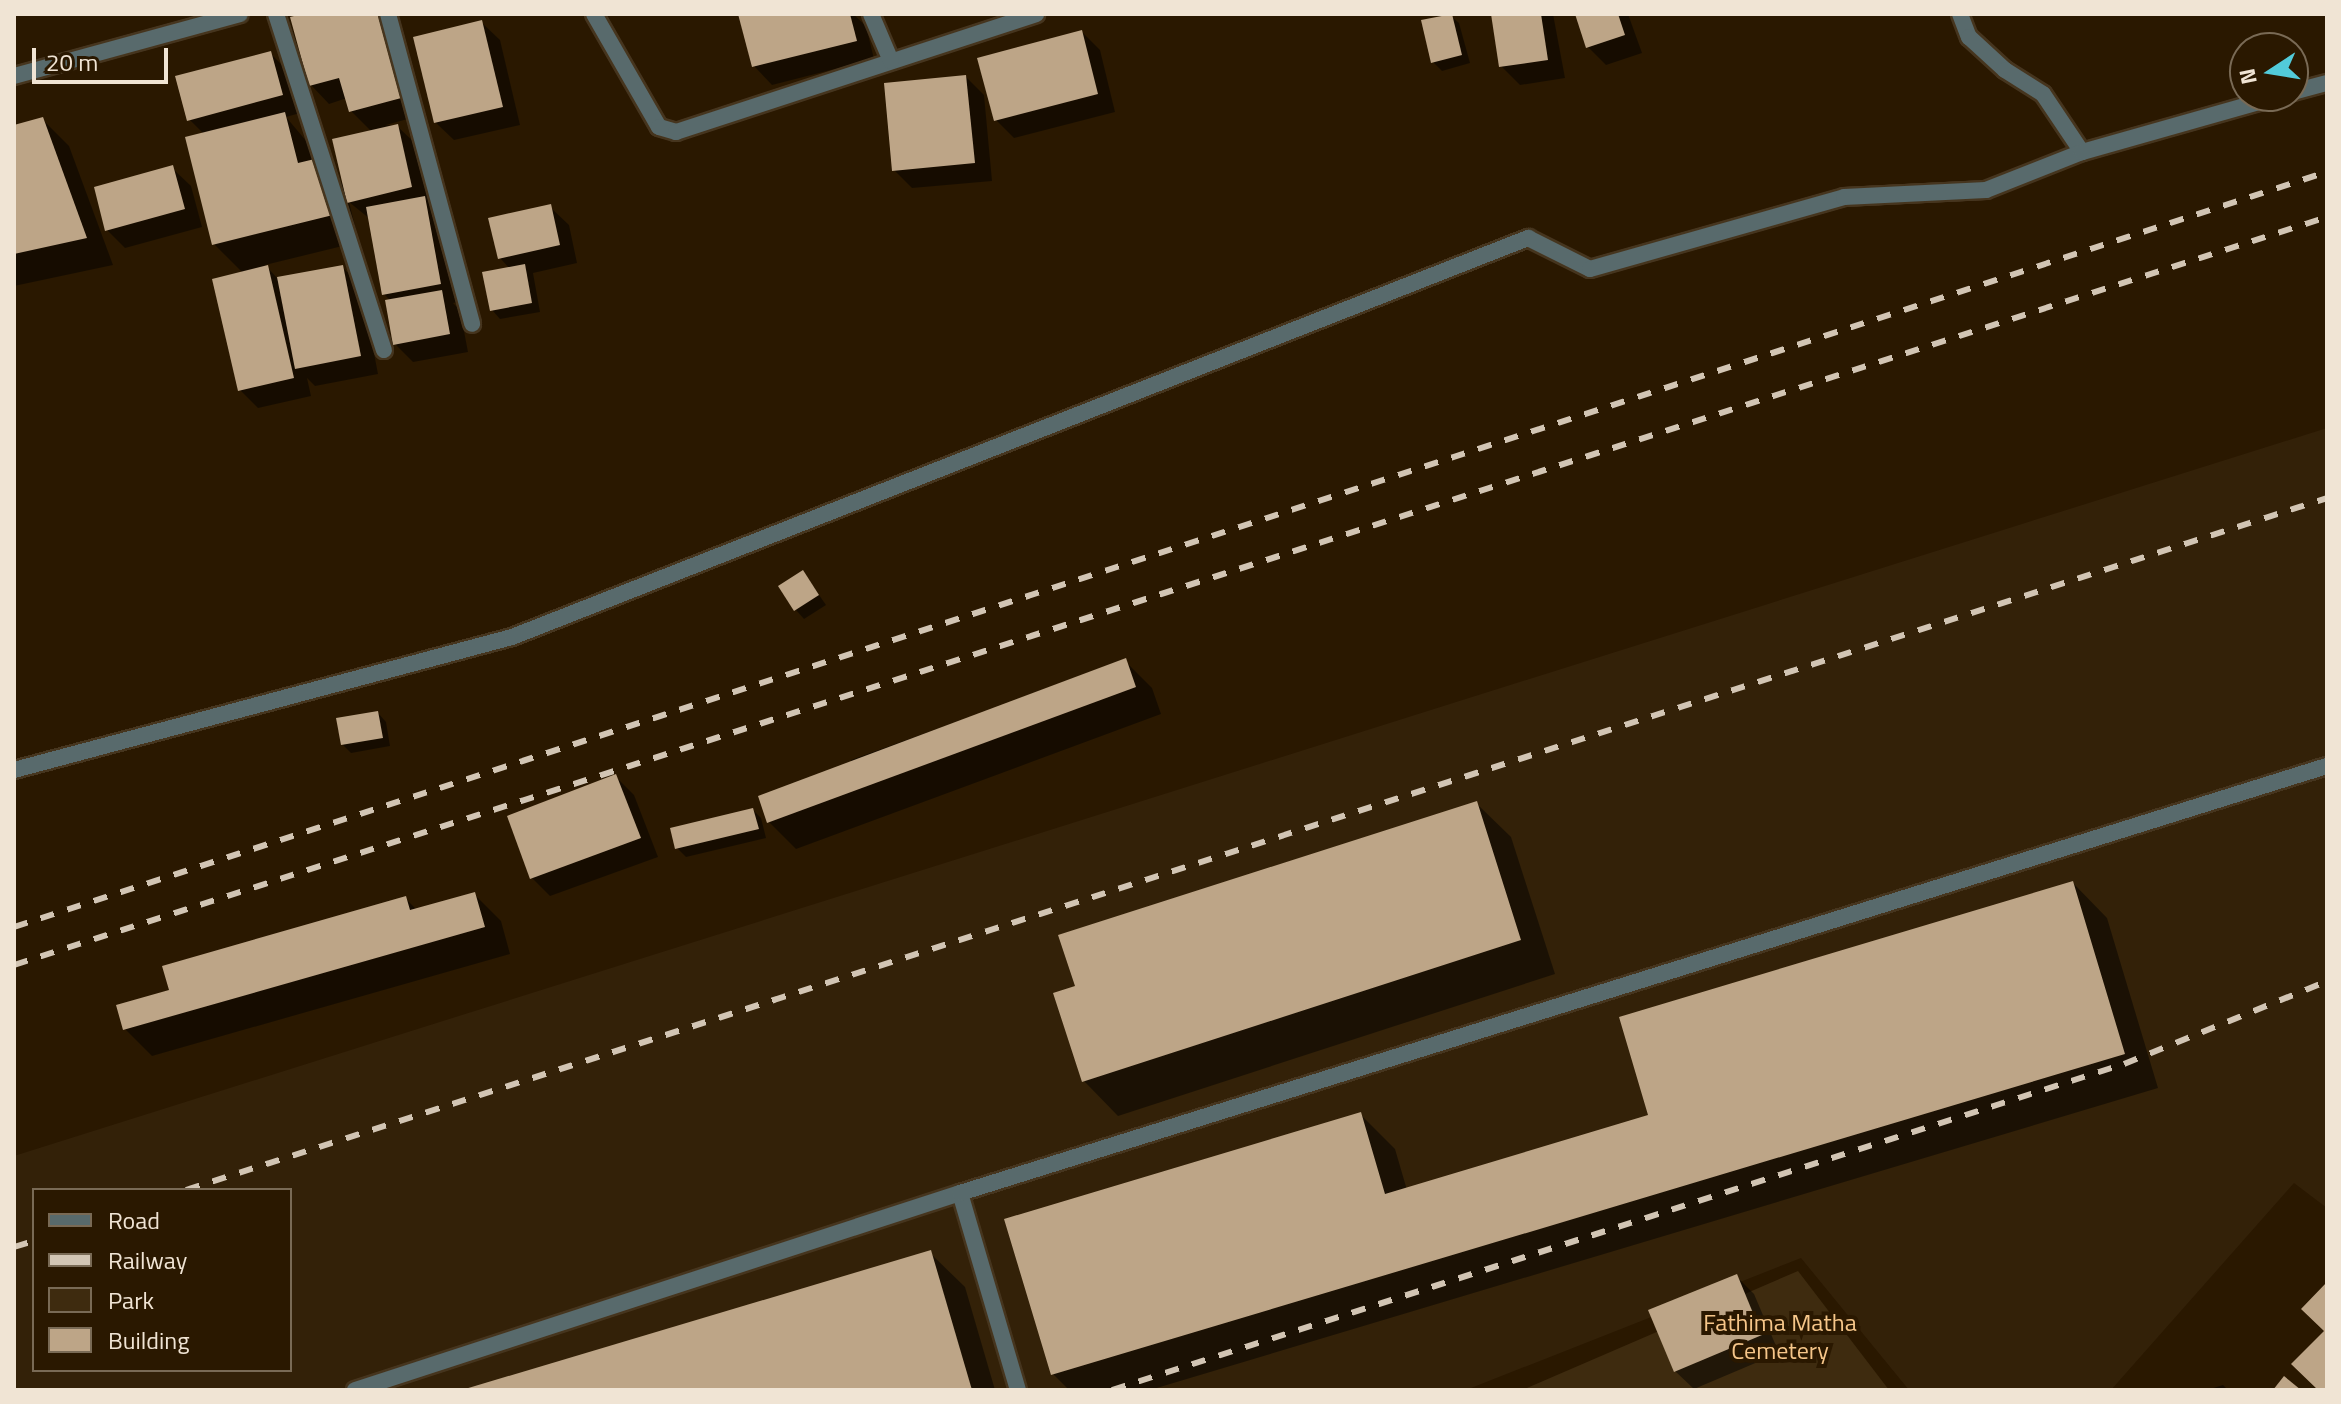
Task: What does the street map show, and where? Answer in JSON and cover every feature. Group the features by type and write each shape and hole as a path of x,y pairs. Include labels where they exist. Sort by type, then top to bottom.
{"street":[{"path":"14,76 240,14"},
{"path":"276,14 384,350"},
{"path":"388,14 472,324"},
{"path":"594,14 659,127 676,132 1036,14"},
{"path":"871,14 891,61"},
{"path":"1960,14 1969,37 2005,70 2043,94 2082,152"},
{"path":"14,770 512,637 1528,238 1590,269 1844,197 1986,190 2082,152 2229,110"},
{"path":"355,1390 960,1193 2327,766"},
{"path":"960,1193 1018,1390"}],"shaded area":[{"path":"2327,428 2327,1208 2294,1183 2111,1390 1909,1390 1801,1258 1466,1390 14,1390 14,1156"}],"green space":[{"name":"Fathima Matha Cemetery","path":"1798,1271 1889,1390 1522,1390"}],"building":[{"path":"302,14 381,14 405,97 349,112 339,78 309,86 290,17"},
{"path":"738,14 850,14 857,41 752,67"},
{"path":"1452,14 1462,55 1431,63 1421,20"},
{"path":"1491,14 1541,14 1548,60 1499,67"},
{"path":"1575,14 1618,14 1625,35 1586,48"},
{"path":"482,20 503,107 434,123 413,37"},
{"path":"1082,30 1098,94 994,121 977,58"},
{"path":"271,51 283,95 187,121 175,76"},
{"path":"966,75 975,163 892,171 884,83"},
{"path":"285,112 298,163 319,158 333,215 212,245 185,137"},
{"path":"43,117 87,238 14,254 14,125"},
{"path":"398,124 412,187 347,203 332,139"},
{"path":"173,165 185,209 105,231 94,187"},
{"path":"425,196 441,284 382,295 366,207"},
{"path":"551,204 560,245 498,259 488,218"},
{"path":"525,264 532,303 490,311 482,272"},
{"path":"268,265 294,378 238,391 212,279"},
{"path":"343,265 361,356 295,369 277,277"},
{"path":"442,290 450,334 393,345 385,300"},
{"path":"803,570 819,595 794,611 778,586"},
{"path":"1126,658 1136,687 767,823 758,796"},
{"path":"378,711 383,738 341,745 336,718"},
{"path":"616,774 641,838 530,879 507,816"},
{"path":"1477,801 1521,940 1082,1082 1053,993 1075,986 1058,935"},
{"path":"753,808 759,829 675,849 670,828"},
{"path":"2073,881 2125,1054 1051,1375 1004,1219 1361,1112 1385,1194 1648,1115 1619,1017"},
{"path":"475,892 485,927 123,1030 116,1005 169,990 162,966 406,896 410,910"},
{"path":"931,1250 972,1390 465,1390 465,1389"},
{"path":"1737,1274 1762,1335 1674,1372 1648,1310"},
{"path":"2327,1282 2327,1390 2318,1390 2291,1364 2324,1331 2301,1309"},
{"path":"2284,1376 2301,1390 2273,1390"}],"railway":[{"path":"14,927 2327,172"},
{"path":"14,965 2327,217"},
{"path":"192,1188 2327,498"},
{"path":"1112,1390 2124,1064 2327,981"},
{"path":"14,1247 32,1242"}]}
